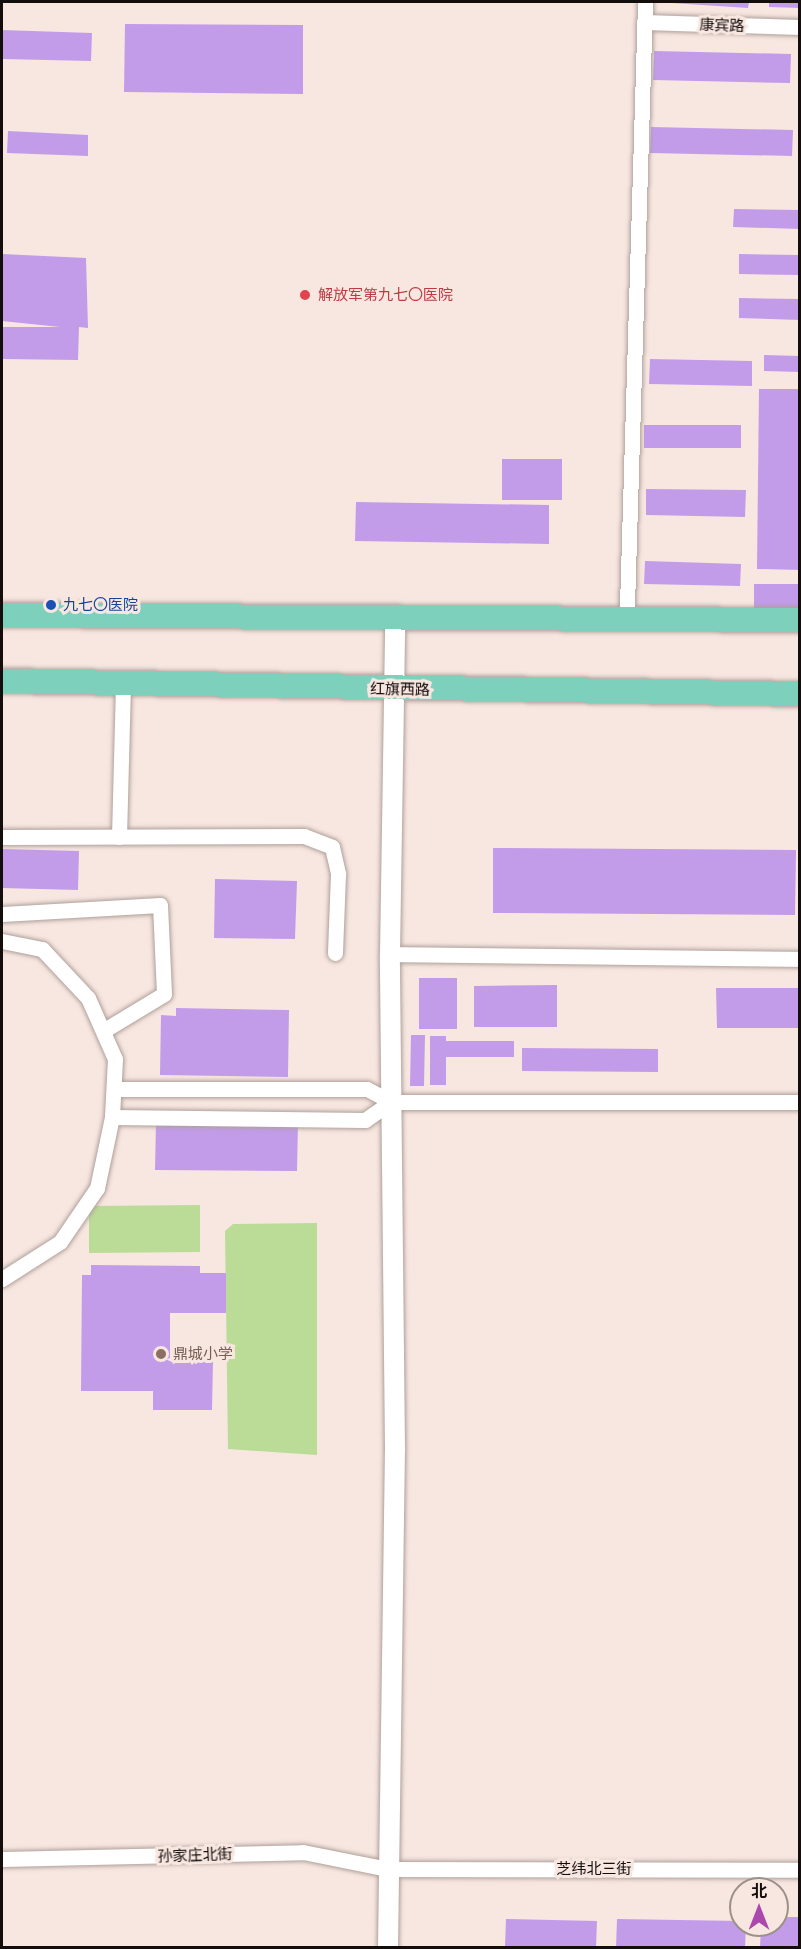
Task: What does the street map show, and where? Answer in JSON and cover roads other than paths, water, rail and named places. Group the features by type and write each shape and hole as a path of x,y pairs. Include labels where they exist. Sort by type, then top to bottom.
{"main road":[{"path":"2,615 800,620"},
{"name":"红旗西路","path":"2,681 800,694"}],"street":[{"path":"627,606 645,2"},
{"name":"康宾路","path":"644,22 800,27"},
{"path":"388,1947 394,1449 390,954 395,617"},
{"path":"119,837 123,684"},
{"path":"2,837 304,836 332,847 338,874 335,953"},
{"path":"2,914 160,905 164,994 103,1031"},
{"path":"2,941 42,949 88,998 115,1059 112,1117 97,1188 60,1242 2,1279"},
{"path":"390,954 800,959"},
{"path":"115,1089 367,1089 390,1102 800,1102"},
{"path":"112,1117 365,1120 390,1102"},
{"name":"孙家庄北街","path":"2,1858 303,1852 388,1869"},
{"name":"芝纬北三街","path":"388,1869 800,1870"}],"place":[{"name":"解放军第九七〇医院","path":"305,295"},
{"name":"九七〇医院","path":"51,605"},
{"name":"鼎城小学","path":"161,1354"}]}
